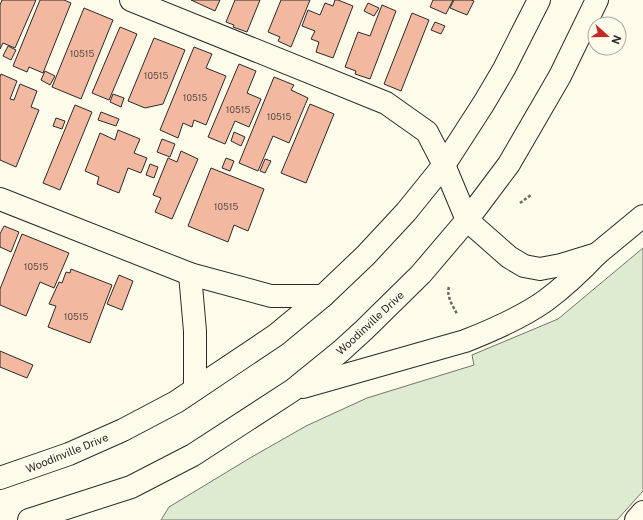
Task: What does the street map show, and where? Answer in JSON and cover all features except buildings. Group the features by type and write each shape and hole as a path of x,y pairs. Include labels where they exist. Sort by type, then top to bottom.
{"main road":[{"path":"131,0 386,103 426,132 444,164 467,220 509,257 524,266 540,269 562,265 598,254"},
{"name":"Woodinville Drive","path":"0,478 69,454 123,430 176,402 276,335 323,296 371,250 406,212 444,164 484,103 504,69 539,0"},
{"name":"Woodinville Drive","path":"29,520 131,486 193,455 293,390 364,330 421,274 467,220 509,164 560,76 597,0"},
{"path":"0,199 190,274 271,296 323,296"},
{"path":"293,390 465,341 484,334 523,315 544,301 573,278 598,254 643,216"},
{"path":"190,274 195,331 195,389"},
{"path":"636,520 643,512"}],"path":[{"path":"520,203 531,195"},
{"path":"449,285 449,298 458,315"}],"green space":[{"path":"643,248 643,491 617,520 161,520 169,507 306,426 367,398 474,365 472,355 558,319"}]}
